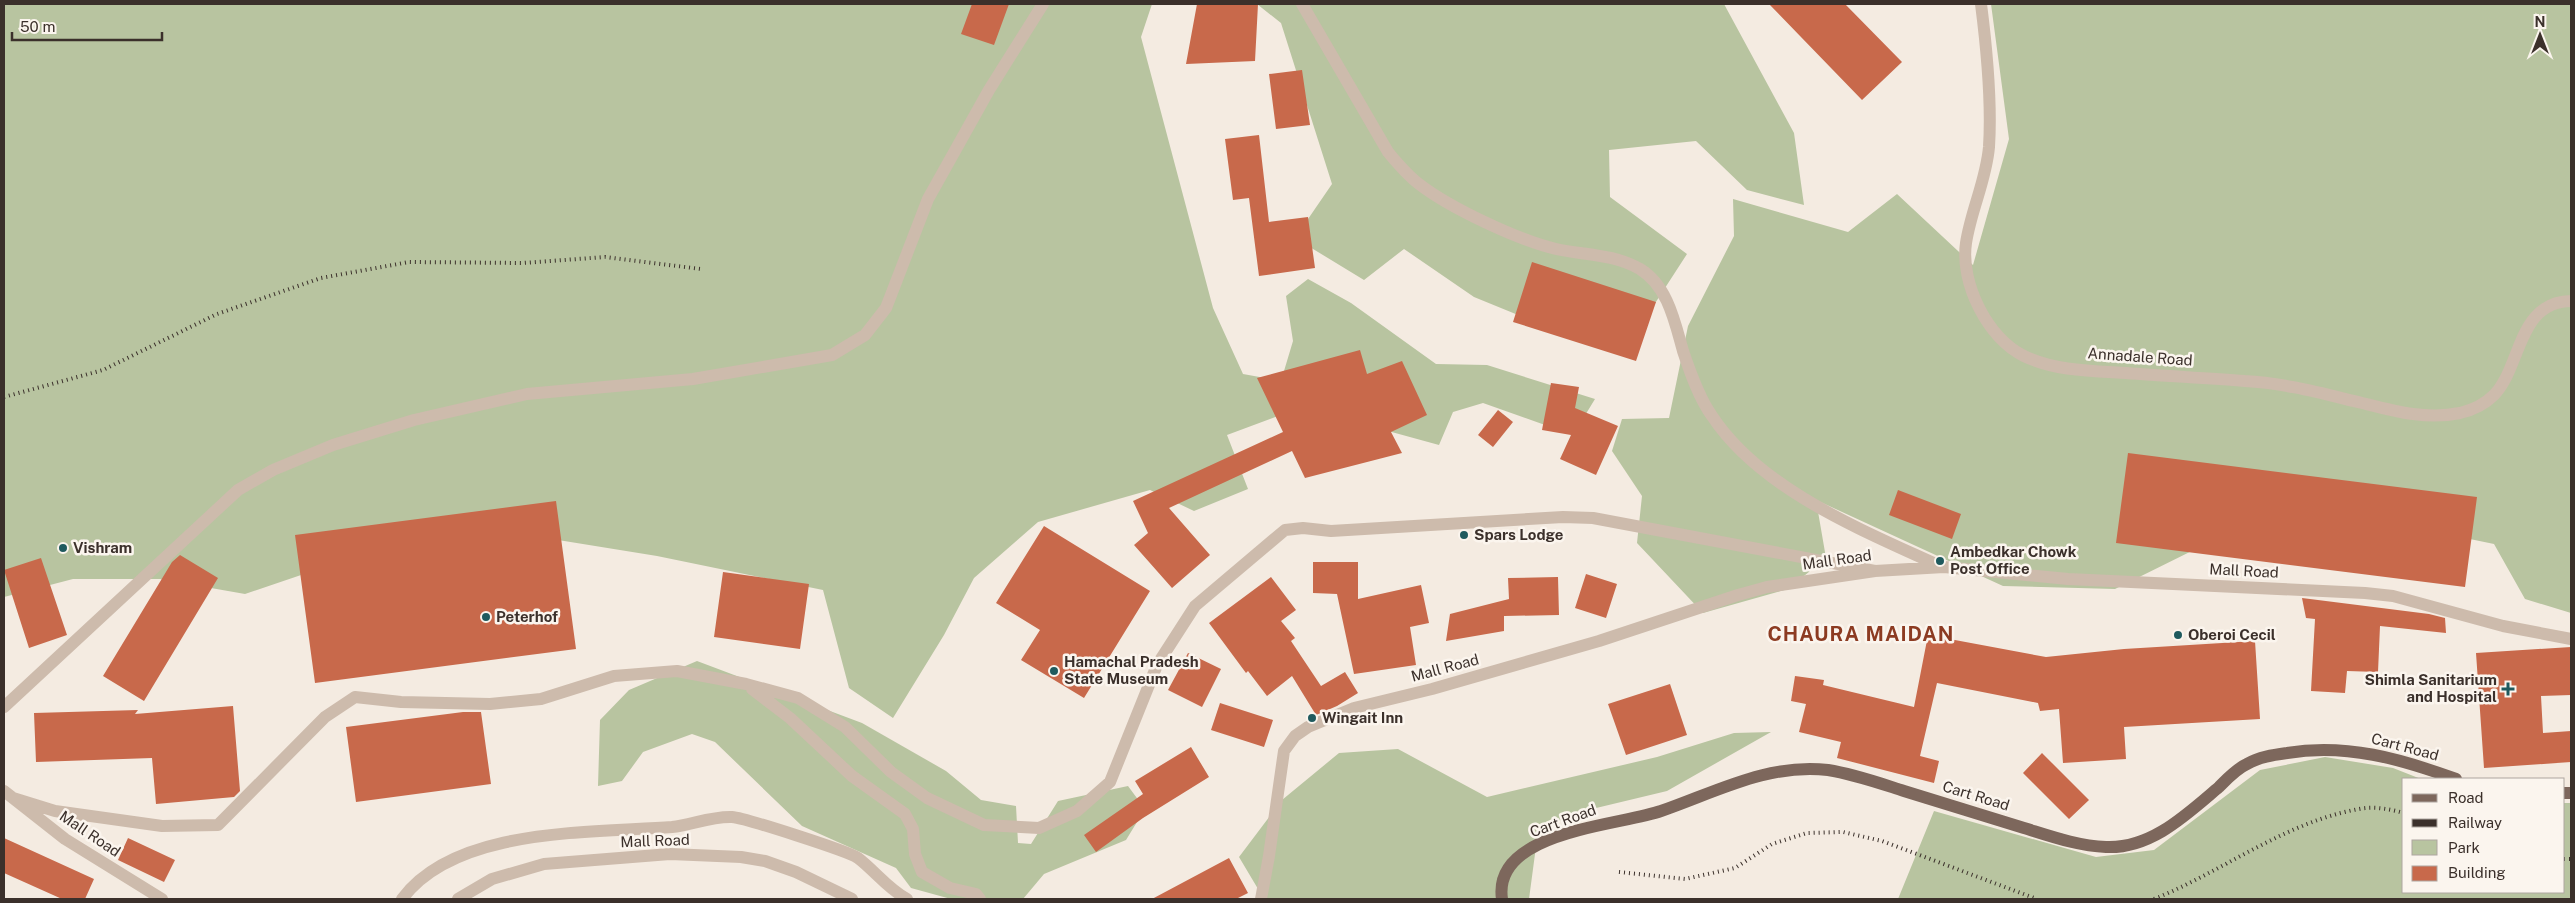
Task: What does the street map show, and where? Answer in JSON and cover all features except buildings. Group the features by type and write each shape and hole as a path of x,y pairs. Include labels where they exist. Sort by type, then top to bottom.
{"main road":[{"name":"Cart Road","path":"1502,899 1501,881 1507,868 1527,852 1549,840 1579,829 1658,812 1756,776 1784,770 1805,769 1853,775 2052,836 2105,847 2128,846 2166,829 2192,810 2245,764 2261,757 2306,750 2358,751 2389,757 2453,778"}],"street":[{"path":"4,707 238,490 273,470 333,445 405,423 518,396 693,380 799,362 832,355 865,335 886,308 928,199 989,90 1043,4"},
{"path":"1302,4 1388,152 1401,168 1420,185 1440,198 1528,241 1556,249 1600,256 1623,262 1641,270 1666,299 1678,328 1691,372 1710,415 1726,436 1755,466 1859,529 1944,567"},
{"name":"Annadale Road","path":"1981,4 1989,83 1990,129 1984,180 1972,214 1965,247 1967,266 1984,320 2008,346 2025,357 2073,369 2251,381 2288,386 2402,413 2429,416 2460,413 2483,404 2496,393 2527,328 2538,315 2552,305 2571,301"},
{"path":"8,794 55,811 162,826 218,825 325,717 355,697 401,702 490,704 541,699 614,676 677,671 746,684 798,698 845,727 892,772 927,798 984,825 1039,828 1077,811 1110,782 1157,665 1195,606 1272,540 1290,529 1331,531 1563,516 1593,518 1875,571"},
{"name":"Mall Road","path":"1261,899 1270,856 1284,751 1295,736 1308,727 1354,708 1432,689 1581,646 1767,587 1875,571 1944,567 2068,579 2393,596 2503,626 2571,639"},
{"path":"746,684 790,718 852,776 905,814 913,829 915,854 922,872 950,888 976,894 980,899"},
{"name":"Mall Road","path":"8,794 64,839 162,899"},
{"path":"402,899 414,883 454,857 506,843 578,831 674,826 732,817 856,857 895,892 907,899"},
{"name":"Mall Road","path":"458,899 492,879 544,864 670,854 741,857 765,861 796,872 852,899"}],"green space":[{"path":"4,4 1152,4 1141,37 1213,308 1243,374 1281,381 1293,341 1286,296 1308,279 1351,303 1436,364 1487,365 1595,399 1573,435 1483,403 1453,412 1439,445 1388,431 1318,401 1227,435 1248,489 1194,511 1150,490 1038,522 974,578 944,635 893,718 849,688 823,590 657,556 521,534 304,574 245,594 160,579 73,579 4,597"},
{"path":"1257,4 1724,4 1794,133 1804,205 1747,190 1696,141 1609,150 1610,197 1687,254 1639,328 1552,329 1474,297 1404,249 1364,280 1295,238 1332,184 1281,23"},
{"path":"1991,4 2571,4 2571,613 2525,599 2494,544 2349,514 2218,538 2115,589 2003,586 1816,500 1826,558 1788,589 1703,613 1637,543 1642,496 1612,451 1622,419 1669,418 1688,326 1734,236 1733,199 1848,232 1897,194 1973,265 2009,139"},
{"path":"697,661 862,723 946,771 981,800 1016,806 1018,843 1031,844 1058,801 1128,786 1145,809 1126,840 1044,874 1023,899 951,899 911,888 896,868 802,826 715,742 692,734 643,752 622,781 598,786 600,720 629,690"},
{"path":"1771,732 1667,791 1567,815 1537,839 1529,899 1264,899 1239,857 1282,800 1339,753 1398,749 1487,797 1657,757 1734,733"},
{"path":"2325,757 2393,768 2418,778 2402,778 2402,893 2565,893 2565,803 2571,803 2571,899 1898,899 1934,811 2096,857 2154,850 2260,770"}],"railway":[{"path":"4,397 103,370 217,314 321,278 409,262 523,263 605,257 701,269"},
{"path":"2154,899 2280,836 2332,815 2370,808 2402,813"},
{"path":"1619,872 1685,879 1735,868 1772,844 1807,833 1843,832 1882,841 2037,899"},
{"path":"2565,859 2571,859"}],"place":[{"name":"Spars Lodge","path":"1464,535"},
{"name":"Vishram","path":"63,548"},
{"name":"Ambedkar Chowk Post Office","path":"1940,561"},
{"name":"Peterhof","path":"486,617"},
{"name":"Oberoi Cecil","path":"2178,635"},
{"name":"Hamachal Pradesh State Museum","path":"1054,671"},
{"name":"Shimla Sanitarium and Hospital","path":"2508,689"},
{"name":"Wingait Inn","path":"1312,718"}],"district":[{"name":"CHAURA MAIDAN","path":"1861,634"}]}
